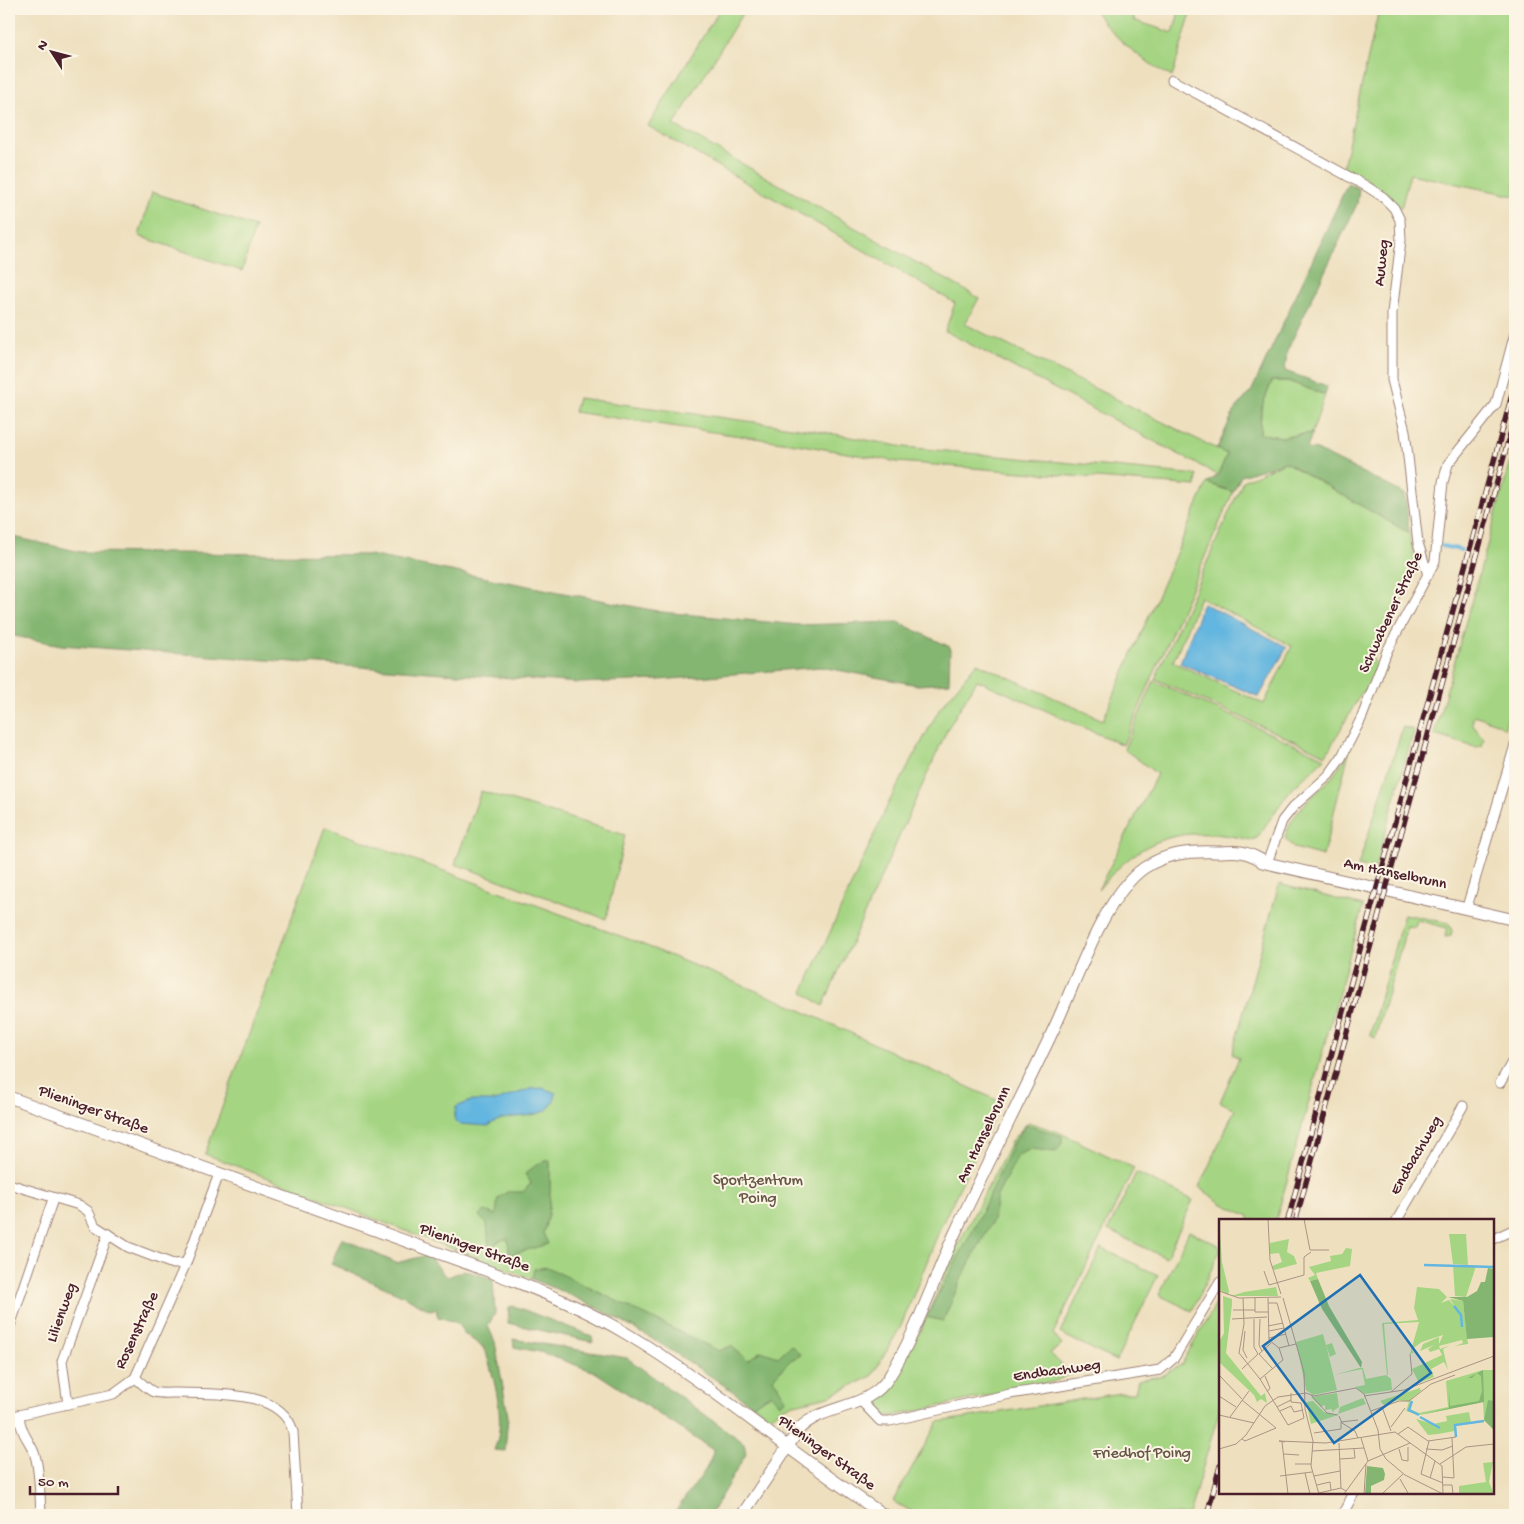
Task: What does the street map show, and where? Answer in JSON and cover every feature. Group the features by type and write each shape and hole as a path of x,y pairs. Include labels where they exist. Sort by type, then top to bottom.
{"street":[{"name":"Auweg","path":"1172,80 1366,186 1383,197 1394,208 1400,220 1401,240 1392,313 1392,380 1405,431 1418,543 1428,575"},
{"name":"Schwabener Straße","path":"1267,862 1282,821 1293,807 1329,775 1341,758 1371,696 1387,651 1435,561 1443,482 1448,464 1496,404 1515,333"},
{"path":"1467,907 1513,760 1515,746"},
{"name":"Am Hanselbrunn","path":"742,1515 800,1428 814,1417 860,1401 880,1388 888,1378 910,1339 954,1236 1115,898 1124,886 1143,869 1155,862 1185,852 1242,852 1267,862 1467,907 1515,920"},
{"path":"1500,1083 1515,1056"},
{"name":"Plieninger Straße","path":"9,1097 481,1268 565,1302 628,1334 675,1365 884,1515"},
{"name":"Endbachweg","path":"1398,1219 1463,1106"},
{"name":"Rosenstraße","path":"9,1417 113,1394 124,1388 135,1378 186,1263 219,1174"},
{"path":"9,1184 53,1199 79,1205 88,1211 95,1226 128,1247 173,1264 186,1263"},
{"path":"9,1330 53,1199"},
{"path":"1494,1239 1515,1229"},
{"name":"Lilienweg","path":"68,1404 62,1361 108,1234"},
{"name":"Endbachweg","path":"860,1401 880,1421 890,1420 1010,1394 1160,1370 1174,1358 1219,1284"},
{"path":"135,1378 154,1392 228,1395 256,1399 281,1410 291,1423 293,1432 298,1515"},
{"path":"19,1415 24,1436 31,1445 36,1459 41,1515"},
{"path":"1342,1515 1353,1494"}],"green space":[{"path":"720,9 745,9 674,125 979,298 965,324 1227,454 1218,475 945,331 955,303 648,126"},
{"path":"1093,9 1136,9 1133,20 1173,33 1180,9 1192,9 1172,77 1129,48 1110,30"},
{"path":"1379,9 1515,9 1515,196 1410,174 1401,208 1364,177 1343,167"},
{"path":"1348,183 1359,189 1357,204 1287,351 1285,371 1327,386 1325,395 1288,381 1272,381 1261,409 1260,434 1282,437 1312,433 1307,449 1317,450 1405,494 1409,533 1285,462 1241,476 1233,492 1207,483 1218,475 1227,454 1217,449 1234,411 1252,390"},
{"path":"152,192 255,227 242,271 139,236"},
{"path":"1272,381 1288,381 1325,395 1312,433 1282,437 1260,434 1261,409"},
{"path":"578,398 813,430 904,447 1197,475 1196,486 898,462 796,444 574,412"},
{"path":"1515,446 1515,694 1504,729 1499,724 1474,715 1472,724 1484,739 1482,746 1475,747 1434,735"},
{"path":"1285,462 1409,533 1417,570 1372,659 1377,665 1368,689 1360,695 1326,755 1155,679 1243,481","holes":["1200,597 1292,646 1264,704 1173,662"]},
{"path":"1207,483 1233,492 1123,745 977,680 948,728 823,1006 803,992 889,802 940,708 977,663 1103,720"},
{"path":"9,536 81,552 369,555 662,612 799,625 898,622 950,647 949,683 918,685 821,667 659,680 579,683 61,645 9,635"},
{"path":"1154,681 1325,758 1288,793 1257,838 1251,840 1205,834 1185,835 1166,839 1148,846 1131,857 1098,890 1157,774 1124,749"},
{"path":"1403,727 1414,730 1375,869 1358,866"},
{"path":"1349,752 1323,856 1294,848 1285,838 1292,821 1302,806 1332,777"},
{"path":"481,791 625,835 606,919 455,864"},
{"name":"Sportzentrum Poing","path":"325,827 639,943 781,1001 1001,1102 942,1224 901,1326 872,1376 829,1396 786,1406 769,1416 681,1355 576,1296 205,1154"},
{"path":"1279,884 1363,906 1276,1219 1249,1219 1249,1216 1221,1203 1199,1187 1235,1109 1220,1102 1239,1058 1232,1054"},
{"path":"1404,914 1448,923 1452,930 1451,936 1445,937 1447,928 1417,920 1415,927 1407,926 1375,1038 1370,1035"},
{"path":"1028,1122 1058,1132 1134,1168 1053,1334 1062,1345 1050,1353 1071,1374 1053,1382 893,1416 883,1415 876,1408 877,1401 893,1381 921,1329 956,1249 1012,1140"},
{"path":"1026,1125 1062,1136 1062,1143 1056,1152 1031,1149 1018,1155 997,1196 993,1220 962,1277 943,1321 926,1317 974,1228 1014,1141"},
{"path":"550,1160 549,1206 543,1233 548,1244 509,1255 508,1239 501,1240 489,1248 487,1224 479,1216 485,1211 496,1215 498,1198 507,1192 523,1192 531,1183 525,1174 537,1164"},
{"path":"1136,1173 1193,1200 1166,1258 1108,1230"},
{"path":"1189,1231 1219,1246 1219,1253 1192,1311 1159,1295"},
{"path":"342,1238 396,1263 428,1255 448,1277 464,1270 493,1279 495,1313 488,1326 495,1342 508,1416 505,1451 494,1450 498,1439 498,1400 485,1349 465,1334 456,1322 438,1317 436,1309 430,1310 402,1295 331,1264"},
{"path":"1101,1248 1158,1275 1116,1361 1060,1333"},
{"path":"547,1267 719,1351 731,1346 748,1360 761,1351 778,1357 791,1345 801,1355 791,1360 773,1378 786,1399 780,1404 771,1394 752,1405 646,1335 562,1291 532,1279 534,1269"},
{"name":"Friedhof Poing","path":"1219,1299 1219,1411 1189,1515 918,1515 893,1501 938,1422 1120,1393 1135,1393 1138,1380 1161,1376 1181,1365"},
{"path":"514,1306 592,1336 593,1342 508,1323 509,1307"},
{"path":"513,1339 627,1358 744,1443 746,1454 710,1515 674,1515 703,1474 713,1450 595,1372 540,1352 514,1347"}],"water":[{"path":"1203,603 1287,647 1259,697 1180,663"},
{"path":"543,1088 556,1093 553,1103 546,1110 538,1113 506,1118 488,1126 459,1124 454,1119 456,1107 471,1101 495,1101 530,1089"}],"waterway":[{"path":"1442,546 1461,550"},
{"path":"1508,558 1515,557"}],"railway":[{"path":"1288,1219 1336,1037 1515,384"},
{"path":"1296,1219 1515,416"},
{"path":"1207,1515 1219,1470"}]}
